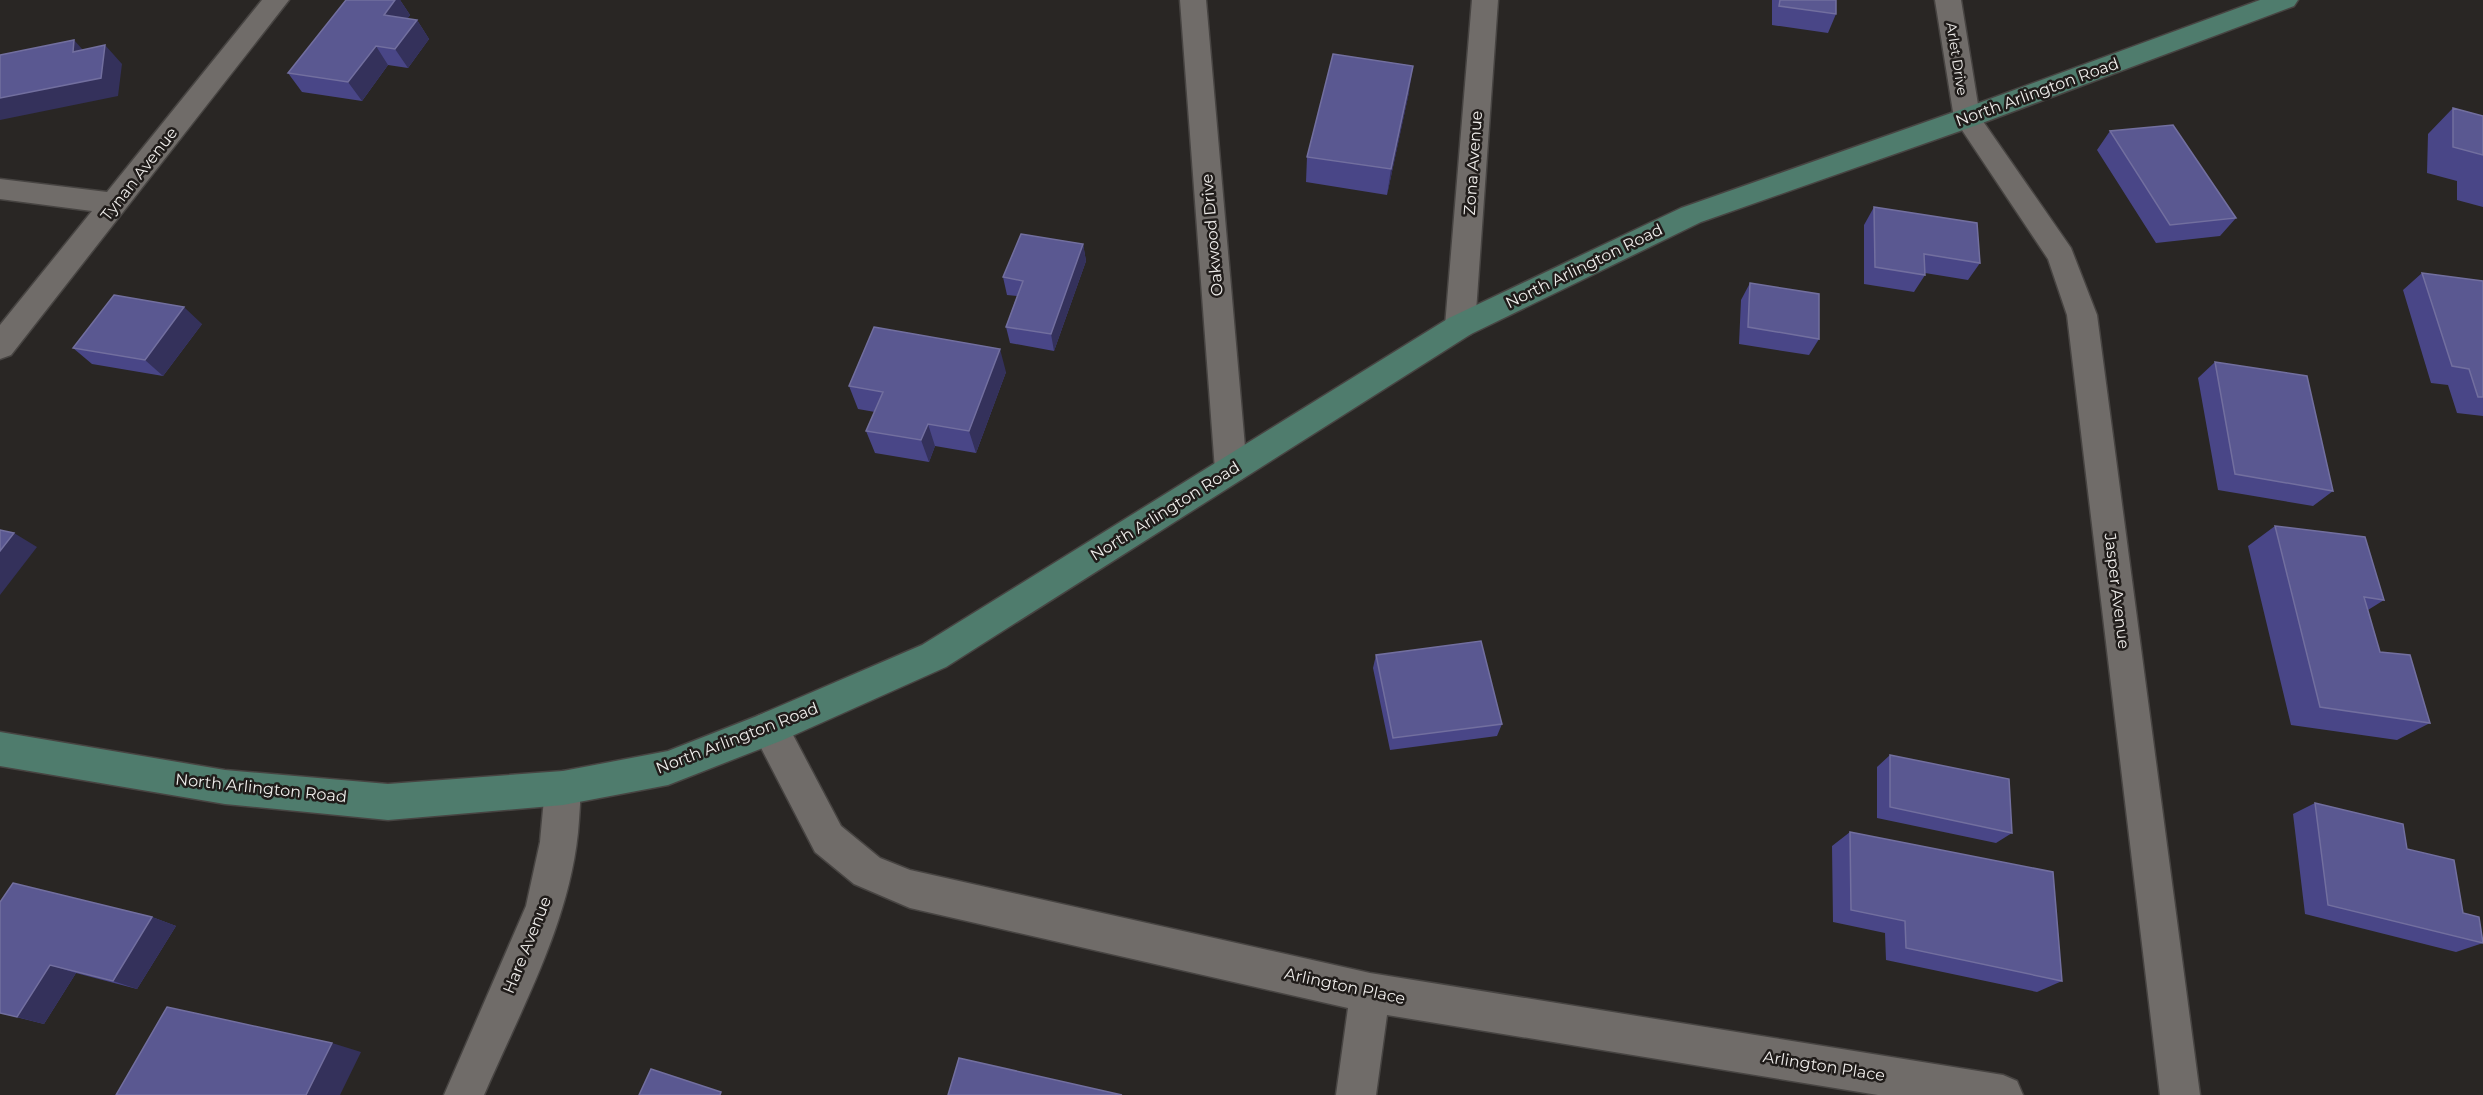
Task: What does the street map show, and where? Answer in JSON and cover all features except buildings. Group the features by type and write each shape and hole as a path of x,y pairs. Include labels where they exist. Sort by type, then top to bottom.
{"main road":[{"name":"North Arlington Road","path":"0,749 225,787 388,802 563,788 668,768 770,728 934,656 1460,326 1690,215 1967,118 2284,0"}],"street":[{"name":"Tynan Avenue","path":"0,347 276,0"},
{"name":"Oakwood Drive","path":"1193,0 1231,470"},
{"name":"Zona Avenue","path":"1460,326 1485,0"},
{"name":"Arlet Drive","path":"1948,0 1967,118"},
{"name":"Jasper Avenue","path":"1967,118 2061,256 2082,315 2180,1095"},
{"path":"0,189 116,204"},
{"name":"Arlington Place","path":"770,728 828,839 867,871 910,889 1370,993 2003,1095"},
{"name":"Hare Avenue","path":"464,1095 545,907 559,842 563,788"},
{"path":"1356,1095 1370,993"}]}
